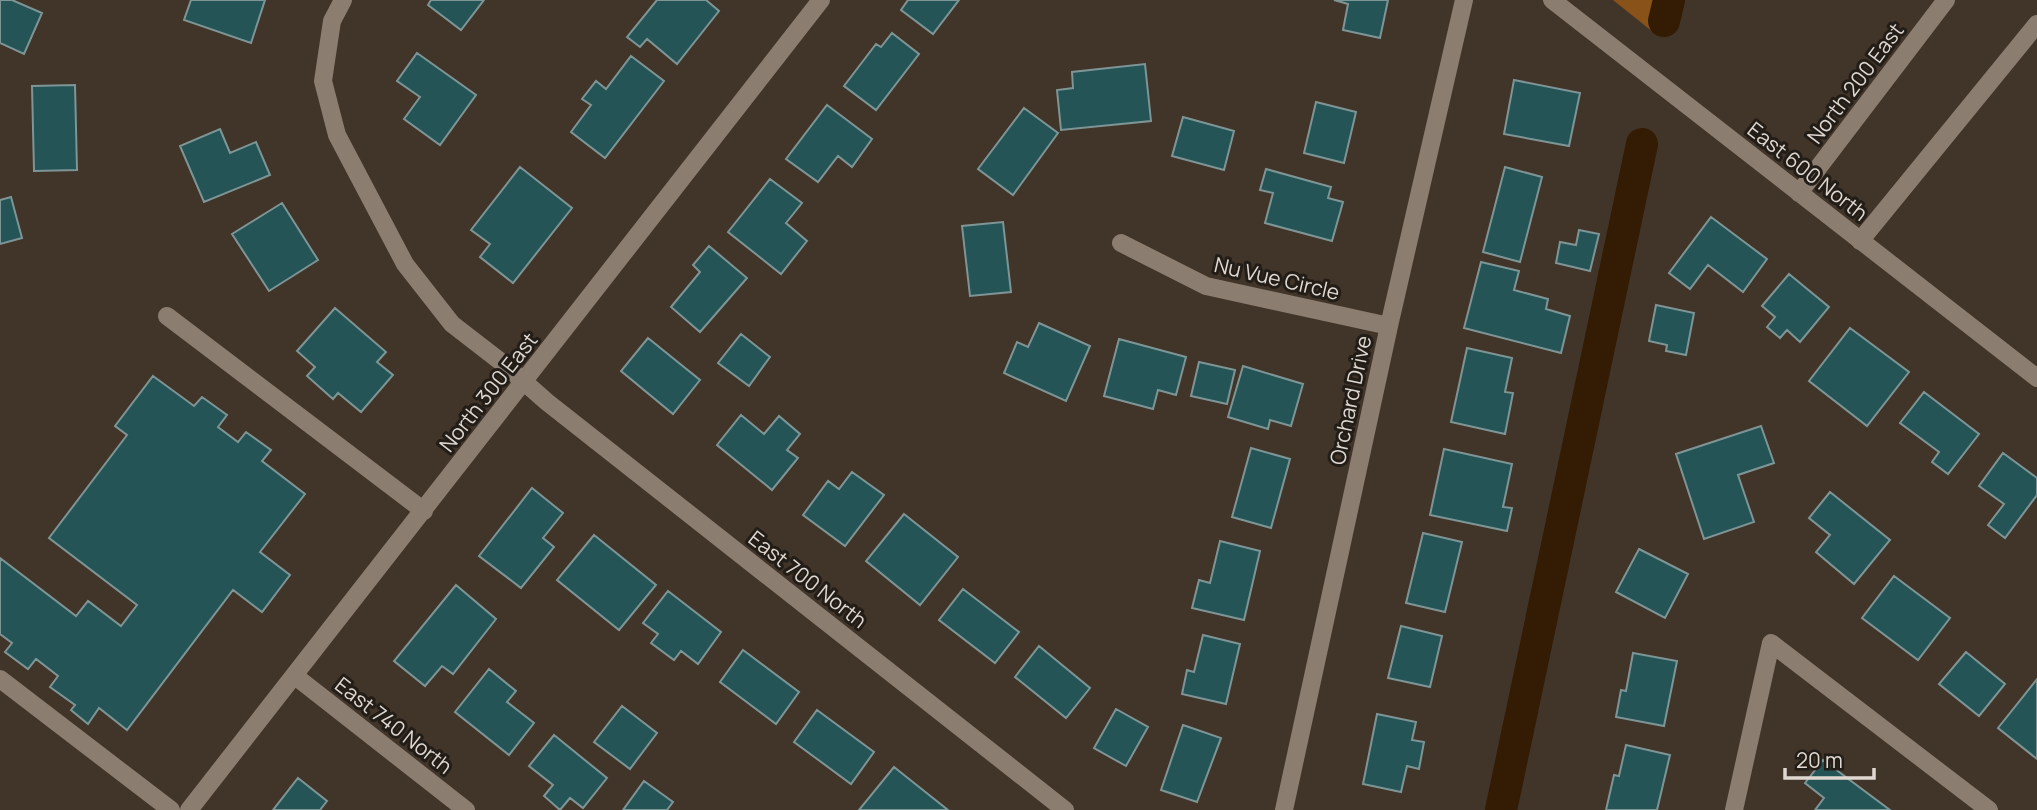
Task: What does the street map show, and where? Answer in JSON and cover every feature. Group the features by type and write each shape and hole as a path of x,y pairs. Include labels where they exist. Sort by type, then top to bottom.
{"street":[{"name":"East 700 North","path":"343,0 332,22 323,81 337,135 405,264 452,324 1065,810"},
{"name":"North 300 East","path":"189,810 821,0"},
{"name":"Orchard Drive","path":"1284,810 1389,326 1464,0"},
{"name":"East 600 North","path":"1552,0 2037,378"},
{"name":"North 200 East","path":"1799,193 1946,0"},
{"path":"1860,241 2037,24"},
{"name":"Nu Vue Circle","path":"1121,243 1206,286 1389,326"},
{"path":"167,316 424,511"},
{"path":"1734,810 1771,643 1989,810"},
{"name":"East 740 North","path":"295,676 466,810"},
{"path":"0,679 171,810"}],"shaded area":[{"path":"1613,0 1661,0 1653,32"}],"building":[{"path":"0,0 12,0 42,13 24,54 0,43"},
{"path":"191,0 265,0 251,43 184,20"},
{"path":"431,0 484,0 461,30 428,5"},
{"path":"657,0 706,0 719,11 677,64 647,39 640,47 627,37"},
{"path":"908,0 959,0 933,34 901,10"},
{"path":"1334,0 1388,0 1380,38 1343,30 1348,4"},
{"path":"892,33 919,54 876,110 844,86 876,44 881,47"},
{"path":"417,53 476,95 440,145 404,119 420,97 397,81"},
{"path":"631,56 664,81 605,158 571,132 591,105 582,99 596,81 606,89"},
{"path":"1145,64 1151,121 1061,130 1057,90 1073,88 1072,72"},
{"path":"1514,80 1580,93 1569,146 1504,134"},
{"path":"75,85 77,170 34,171 32,86"},
{"path":"1316,102 1356,112 1344,163 1304,153"},
{"path":"827,105 872,139 852,167 838,156 818,182 786,159"},
{"path":"1024,108 1058,133 1013,195 978,169"},
{"path":"1183,117 1234,131 1224,170 1172,156"},
{"path":"220,129 230,153 256,142 270,175 204,202 180,146"},
{"path":"520,167 572,208 513,283 480,257 490,244 471,230"},
{"path":"1505,167 1542,177 1520,262 1483,252"},
{"path":"1266,169 1331,187 1328,198 1343,202 1332,241 1265,223 1273,193 1260,190"},
{"path":"770,179 802,203 786,223 807,241 781,274 728,232"},
{"path":"11,197 22,238 0,244 0,200"},
{"path":"282,203 318,260 269,291 232,234"},
{"path":"1711,217 1767,259 1743,292 1708,265 1690,289 1669,273"},
{"path":"1003,222 1011,292 970,296 962,226"},
{"path":"1579,230 1599,234 1590,271 1556,263 1560,242 1576,245"},
{"path":"709,246 747,278 700,332 671,307 700,272 693,265"},
{"path":"1481,262 1519,271 1514,290 1548,299 1546,309 1570,316 1561,353 1464,328"},
{"path":"1789,274 1829,307 1800,342 1787,330 1780,338 1767,327 1775,317 1762,306"},
{"path":"1656,305 1694,313 1686,355 1666,351 1667,345 1649,341"},
{"path":"335,308 386,352 377,362 393,375 361,412 338,393 333,399 307,376 315,367 297,351"},
{"path":"1039,323 1090,346 1066,401 1004,373 1017,342 1028,347"},
{"path":"1850,328 1909,372 1867,426 1809,381"},
{"path":"741,334 770,357 749,386 718,363"},
{"path":"648,338 700,380 673,414 621,371"},
{"path":"1119,339 1186,357 1176,395 1158,390 1153,409 1104,396"},
{"path":"1467,348 1512,358 1505,392 1513,393 1505,434 1451,422"},
{"path":"1199,362 1235,370 1227,404 1191,396"},
{"path":"1243,366 1303,384 1291,426 1270,420 1268,429 1228,417"},
{"path":"153,376 194,406 202,397 227,415 218,427 238,442 246,432 271,450 262,461 305,494 260,552 290,575 262,612 233,590 127,730 99,708 88,724 71,710 75,705 50,687 58,676 36,659 28,669 5,652 12,643 0,634 0,558 76,616 88,601 121,626 137,605 49,538 127,435 115,426"},
{"path":"1924,392 1979,434 1948,474 1932,462 1939,452 1900,423"},
{"path":"741,415 764,434 779,416 800,434 787,450 798,458 772,490 717,445"},
{"path":"1761,426 1774,463 1738,475 1754,522 1704,539 1676,454"},
{"path":"1251,448 1290,459 1271,528 1232,517"},
{"path":"1444,449 1512,464 1503,507 1512,508 1507,531 1430,515"},
{"path":"2003,453 2037,478 2037,495 2005,538 1988,525 2004,504 1979,486"},
{"path":"852,472 884,495 845,546 803,515 828,481 839,489"},
{"path":"532,488 563,513 543,538 554,547 521,588 479,556"},
{"path":"1830,492 1890,540 1854,584 1816,552 1830,535 1809,518"},
{"path":"904,514 958,557 920,605 866,561"},
{"path":"1423,533 1462,542 1445,612 1406,603"},
{"path":"594,535 656,585 619,630 557,580"},
{"path":"1220,541 1260,551 1244,620 1192,608 1199,580 1210,583"},
{"path":"1639,549 1688,574 1665,618 1616,592"},
{"path":"1894,576 1950,618 1918,660 1862,618"},
{"path":"456,585 496,619 453,674 442,666 425,686 394,661"},
{"path":"963,589 1019,632 995,663 939,620"},
{"path":"668,591 721,632 698,664 681,651 674,660 651,643 658,634 643,623"},
{"path":"1401,626 1442,636 1430,687 1388,678"},
{"path":"1203,635 1240,644 1226,704 1182,694 1187,670 1194,672"},
{"path":"1039,646 1090,688 1066,718 1015,677"},
{"path":"743,650 799,692 776,724 720,682"},
{"path":"1966,652 2005,684 1979,716 1939,684"},
{"path":"1633,653 1677,661 1664,726 1616,717 1621,690 1626,691"},
{"path":"489,669 516,691 507,702 534,723 509,755 455,712"},
{"path":"2037,679 2037,759 1998,728"},
{"path":"622,706 657,733 630,769 594,742"},
{"path":"1116,709 1148,727 1126,766 1094,748"},
{"path":"817,710 874,752 851,784 794,742"},
{"path":"1377,714 1416,722 1412,740 1424,742 1419,769 1407,766 1401,792 1363,784"},
{"path":"1183,725 1221,738 1197,802 1161,790"},
{"path":"554,735 607,778 583,808 570,798 560,810 544,796 553,785 529,766"},
{"path":"1626,745 1670,755 1657,810 1606,810 1614,775 1619,776"},
{"path":"1823,760 1890,810 1815,810 1824,798 1805,783"},
{"path":"894,767 948,810 859,810"},
{"path":"298,778 327,801 320,810 273,810"},
{"path":"644,781 673,802 667,810 623,810"}],"waterway":[{"path":"1664,21 1669,0"},
{"path":"1501,810 1642,144"}]}
